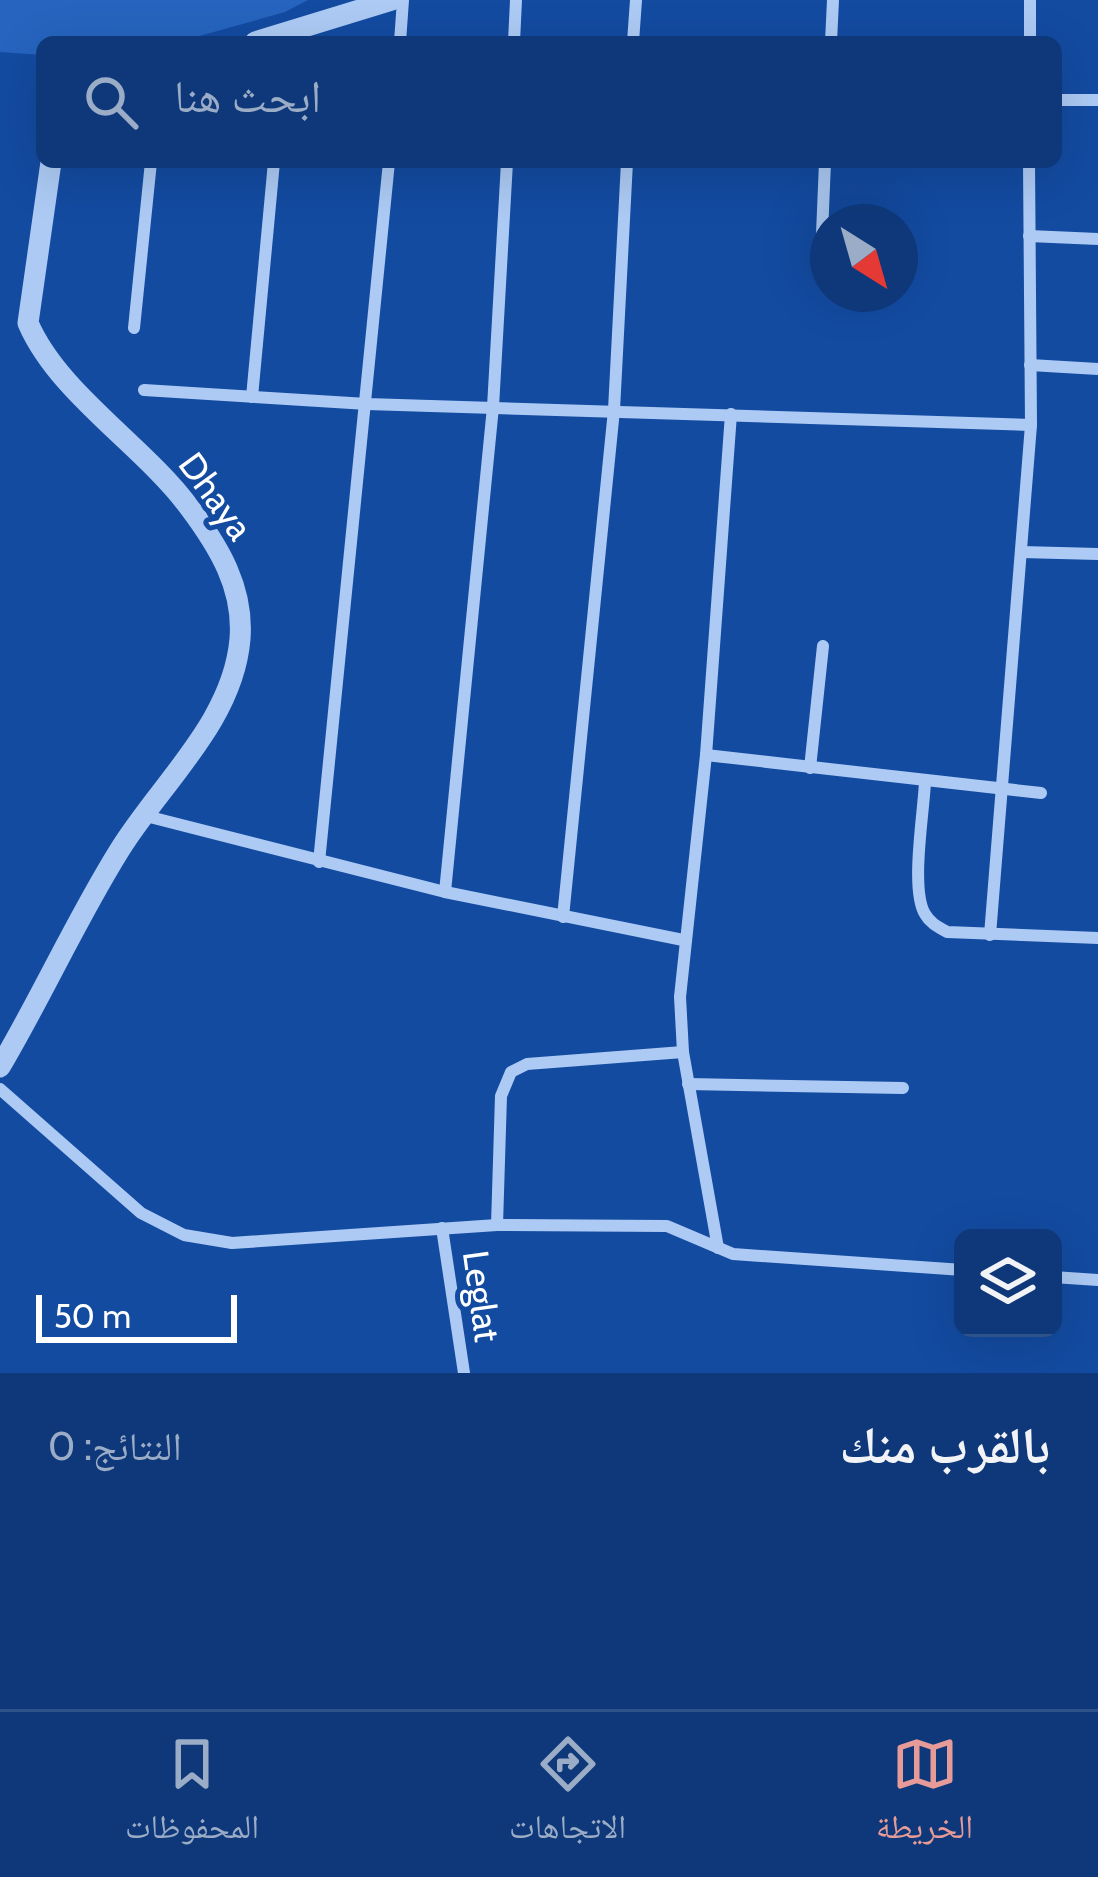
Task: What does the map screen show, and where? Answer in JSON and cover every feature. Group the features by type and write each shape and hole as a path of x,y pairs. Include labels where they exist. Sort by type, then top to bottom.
{"street":[{"path":"291,36 392,0"},
{"path":"400,36 403,0"},
{"path":"514,36 516,0"},
{"path":"634,36 636,0"},
{"path":"831,36 833,0"},
{"path":"1030,0 1030,36"},
{"path":"1062,100 1098,100"},
{"name":"Dhaya","path":"0,1066 142,815 206,731 228,686 240,640 236,582 190,507 35,339 28,322 50,168"},
{"path":"134,328 150,168"},
{"path":"252,397 273,168"},
{"path":"319,862 387,168"},
{"path":"445,892 493,407 507,168"},
{"path":"563,917 614,410 627,168"},
{"path":"823,204 825,168"},
{"path":"990,935 1031,425 1029,168"},
{"path":"1029,236 1098,239"},
{"path":"1030,365 1098,369"},
{"path":"144,390 367,404 1031,425"},
{"path":"718,1248 683,1052 680,997 706,755 731,414"},
{"path":"1021,552 1098,554"},
{"path":"810,768 823,646"},
{"path":"706,755 1041,793"},
{"path":"925,781 919,889 926,915 947,932 1098,938"},
{"path":"142,815 445,892 683,940"},
{"path":"497,1225 501,1096 511,1072 526,1064 683,1052"},
{"path":"688,1084 903,1088"},
{"path":"0,1089 141,1213 184,1235 232,1243 497,1225 667,1226 733,1254 954,1269"},
{"name":"Leglat","path":"442,1228 464,1373"},
{"path":"1062,1277 1098,1280"}],"shaded area":[{"path":"0,0 308,0 285,12 199,36 36,36 36,55 0,52"}]}
